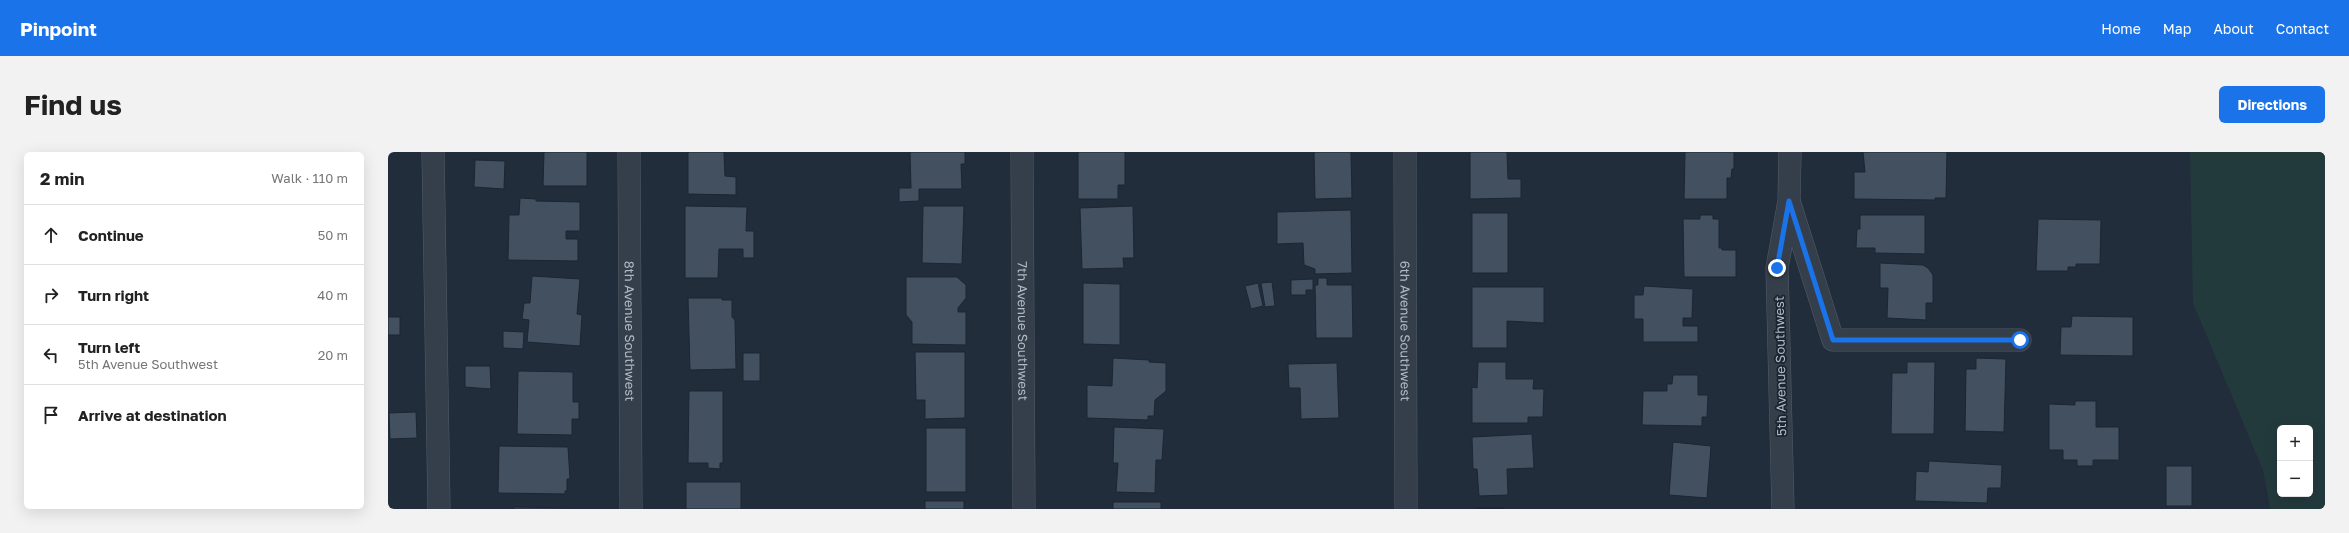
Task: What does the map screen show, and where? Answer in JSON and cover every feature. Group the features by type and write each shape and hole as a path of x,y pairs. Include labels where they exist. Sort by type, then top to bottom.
{"street":[{"path":"433,152 439,509"},
{"name":"8th Avenue Southwest","path":"629,152 631,509"},
{"name":"7th Avenue Southwest","path":"1022,152 1024,509"},
{"name":"6th Avenue Southwest","path":"1405,152 1406,509"},
{"name":"5th Avenue Southwest","path":"1783,509 1777,268 1789,201 1790,152"},
{"path":"1789,201 1833,340 2020,340"}],"green space":[{"path":"2190,152 2325,152 2325,509 2270,509 2263,470 2193,303"}],"building":[{"path":"544,152 587,152 587,186 543,186"},
{"path":"688,152 724,152 725,176 736,177 736,195 688,194"},
{"path":"910,152 965,152 965,164 961,164 962,189 919,189 919,201 899,202 899,188 911,188"},
{"path":"1078,152 1125,152 1125,185 1118,185 1118,199 1078,199"},
{"path":"1314,152 1351,152 1352,198 1315,199"},
{"path":"1470,152 1507,152 1508,179 1521,179 1521,198 1470,199"},
{"path":"1685,152 1734,152 1734,169 1732,169 1731,178 1727,178 1727,199 1684,199"},
{"path":"1863,152 1947,152 1946,198 1935,198 1935,200 1854,199 1854,172 1865,172"},
{"path":"475,160 505,161 504,189 474,187"},
{"path":"520,198 536,199 536,201 580,202 580,231 566,231 566,239 578,239 578,261 508,260 509,215 519,215"},
{"path":"685,206 747,207 746,231 754,231 754,258 743,258 743,249 719,249 718,278 685,278"},
{"path":"923,206 964,206 962,264 922,263"},
{"path":"1133,206 1134,258 1123,258 1124,268 1082,269 1080,208"},
{"path":"1351,210 1352,273 1315,274 1315,269 1304,265 1303,243 1277,244 1277,212"},
{"path":"1472,213 1508,213 1508,273 1472,273"},
{"path":"1700,215 1713,215 1713,219 1719,219 1719,248 1722,248 1722,250 1736,250 1736,277 1684,277 1683,219 1700,219"},
{"path":"1860,215 1925,215 1925,254 1875,253 1875,248 1856,248 1857,229 1860,229"},
{"path":"2038,219 2101,220 2100,264 2076,264 2076,267 2068,267 2068,271 2036,271"},
{"path":"1880,263 1923,265 1928,268 1933,275 1933,303 1926,303 1926,320 1887,318 1888,288 1880,288"},
{"path":"532,276 580,279 577,314 582,315 580,346 527,342 529,320 522,319 524,303 530,303"},
{"path":"906,277 957,277 966,285 966,298 958,308 958,312 966,312 966,345 912,344 912,322 906,315"},
{"path":"1318,278 1327,278 1327,285 1352,285 1353,338 1316,338 1315,285 1318,285"},
{"path":"1313,279 1313,290 1306,290 1306,295 1291,295 1291,280"},
{"path":"1272,282 1275,306 1265,307 1261,283"},
{"path":"1083,283 1120,284 1120,345 1083,344"},
{"path":"1258,283 1263,306 1251,309 1245,286"},
{"path":"1644,286 1693,289 1692,318 1683,318 1683,326 1698,326 1698,342 1643,342 1643,319 1634,319 1634,295 1643,295"},
{"path":"1472,287 1544,287 1544,323 1507,321 1507,348 1472,348"},
{"path":"688,298 722,298 722,300 732,300 732,317 735,320 736,369 690,370"},
{"path":"2072,316 2133,317 2133,356 2060,355 2061,327 2071,327"},
{"path":"388,317 400,317 400,335 388,335"},
{"path":"503,331 524,332 523,349 503,348"},
{"path":"915,352 965,352 965,418 925,419 925,400 916,400"},
{"path":"743,353 760,353 760,381 743,381"},
{"path":"1113,358 1149,360 1149,362 1166,363 1166,391 1155,400 1154,416 1148,416 1148,420 1087,418 1087,385 1112,386"},
{"path":"1976,358 2006,359 2004,432 1965,431 1966,369 1976,369"},
{"path":"1478,362 1506,362 1506,379 1534,379 1533,389 1544,389 1543,417 1528,417 1528,423 1472,423 1472,387 1477,388"},
{"path":"1907,362 1935,362 1934,434 1891,434 1892,373 1907,373"},
{"path":"1337,363 1339,418 1301,419 1300,388 1289,388 1288,364"},
{"path":"465,366 490,366 491,389 465,387"},
{"path":"518,371 573,372 573,402 579,402 579,419 572,419 572,435 517,434"},
{"path":"1673,375 1698,375 1698,395 1708,395 1707,417 1702,417 1702,426 1642,425 1643,391 1667,391 1667,384 1672,384"},
{"path":"689,391 723,391 723,463 720,463 720,469 708,468 708,463 688,463"},
{"path":"2075,401 2096,401 2096,427 2119,427 2119,460 2093,460 2093,466 2077,466 2077,460 2063,460 2063,450 2049,450 2049,404 2075,405"},
{"path":"416,412 417,438 390,439 389,413"},
{"path":"1114,427 1164,429 1162,460 1156,460 1155,493 1116,492 1118,463 1113,463"},
{"path":"926,428 966,428 966,492 926,492"},
{"path":"1532,434 1534,468 1507,469 1508,495 1479,496 1477,469 1473,469 1472,437"},
{"path":"1673,442 1711,446 1707,498 1669,495"},
{"path":"499,446 568,447 570,479 567,479 567,491 565,491 565,494 498,493"},
{"path":"1929,461 2002,465 2001,488 1988,488 1987,503 1915,501 1916,471 1928,472"},
{"path":"2166,466 2192,466 2192,506 2166,506"},
{"path":"686,482 741,482 741,509 686,509"},
{"path":"925,501 964,501 964,509 925,509"},
{"path":"1113,502 1161,502 1161,509 1113,509"},
{"path":"514,507 564,508 564,509 514,509"},
{"path":"1504,508 1504,509 1476,509"}],"route":[{"path":"1777,268 1789,201 1833,340 2020,340"}]}
